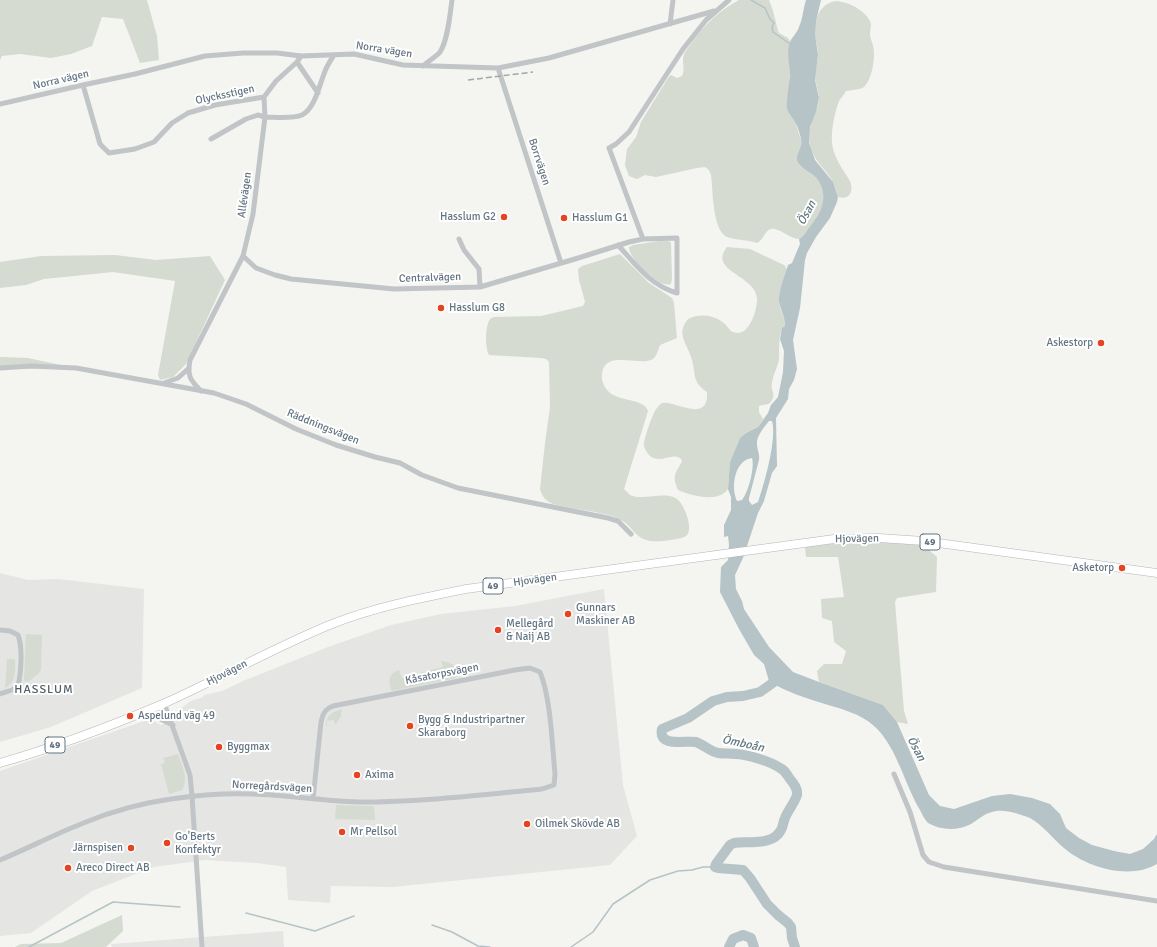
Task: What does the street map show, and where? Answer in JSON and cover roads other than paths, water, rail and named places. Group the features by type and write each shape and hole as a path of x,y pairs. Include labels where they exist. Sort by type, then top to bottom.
{"main road":[{"name":"Hjovägen","path":"0,763 24,756 164,703 298,638 378,609 423,597 834,539 879,538 924,541 1157,573"}],"street":[{"path":"423,66 440,53 445,40 452,0"},
{"path":"670,24 673,0"},
{"path":"643,239 609,148 616,144 629,132 683,49 714,11 729,0"},
{"name":"Norra vägen","path":"0,104 135,74 205,56 243,53 277,53 301,56 354,54 386,62 423,66 498,68 549,58 714,11"},
{"path":"211,139 246,119 258,115 265,118 290,117 303,114 309,110 318,93 324,72 334,55"},
{"path":"264,97 276,81 297,62 301,56"},
{"path":"297,62 318,93"},
{"name":"Borrvägen","path":"498,68 561,263"},
{"name":"Olycksstigen","path":"83,85 100,144 109,152 135,150 154,142 172,123 188,113 215,105 264,97"},
{"name":"Allévägen","path":"188,368 190,360 243,256 254,214 265,118 264,97"},
{"name":"Centralvägen","path":"243,256 256,268 291,280 394,289 480,287 618,245 643,239 677,238 677,294 666,290 651,281 618,245"},
{"path":"459,239 464,250 479,269 480,287"},
{"name":"Räddningsvägen","path":"0,368 31,366 76,368 214,393 246,404 296,429 329,443 400,463 422,474 458,488 608,518 618,521 631,534"},
{"path":"162,384 178,378 188,368"},
{"path":"188,368 191,381 202,391"},
{"path":"0,630 10,631 18,635 20,647 18,686 12,690 0,694"},
{"name":"Kåsatorpsvägen","path":"313,799 321,722 324,711 328,708 530,668 540,672 544,685 555,774 554,785"},
{"path":"164,703 190,775 202,947"},
{"path":"141,712 173,725"},
{"path":"894,774 910,812 921,852 929,862 944,867 1157,901"},
{"name":"Norregårdsvägen","path":"0,860 100,817 145,804 192,796 253,794 356,802 384,802 442,799 542,789 554,785"}],"waterway":[{"path":"751,0 765,8 770,19 774,23 772,27 773,32 790,44"},
{"name":"Ömboån","path":"781,677 760,692 743,696 727,697 713,701 688,718 662,729 662,735 664,739 669,741 696,742 718,753 753,757 776,765 786,773 794,785 797,795 786,815 782,829 777,835 766,841 734,843 730,845 715,867 743,870 767,904 791,927 795,947"},
{"path":"571,947 593,932 613,904 650,880 678,871 692,870 703,867 715,867"},
{"path":"29,947 113,902 180,907"},
{"path":"246,913 315,931 354,916"},
{"path":"432,925 452,932 478,946 490,947"},
{"name":"Ömboån","path":"729,947 733,939 743,935 751,938 754,947"}],"railway":[{"path":"468,80 533,72"}],"place":[{"name":"Hasslum G2","path":"504,217"},
{"name":"Hasslum G1","path":"564,218"},
{"name":"Hasslum G8","path":"441,308"},
{"name":"Askestorp","path":"1101,343"},
{"name":"Asketorp","path":"1122,568"},
{"name":"Gunnars Maskiner AB","path":"568,614"},
{"name":"Mellegård & Naij AB","path":"498,630"},
{"name":"Aspelund väg 49","path":"130,716"},
{"name":"Bygg & Industripartner Skaraborg","path":"410,726"},
{"name":"Byggmax","path":"219,747"},
{"name":"Axima","path":"357,775"},
{"name":"Oilmek Skövde AB","path":"527,824"},
{"name":"Mr Pellsol","path":"342,832"},
{"name":"Go'Berts Konfektyr","path":"167,843"},
{"name":"Järnspisen","path":"131,848"},
{"name":"Areco Direct AB","path":"68,868"}],"district":[{"name":"HASSLUM","path":"44,690"}],"water label":[{"name":"Ösan","path":"807,213"},
{"name":"Ösan","path":"916,749"}]}
